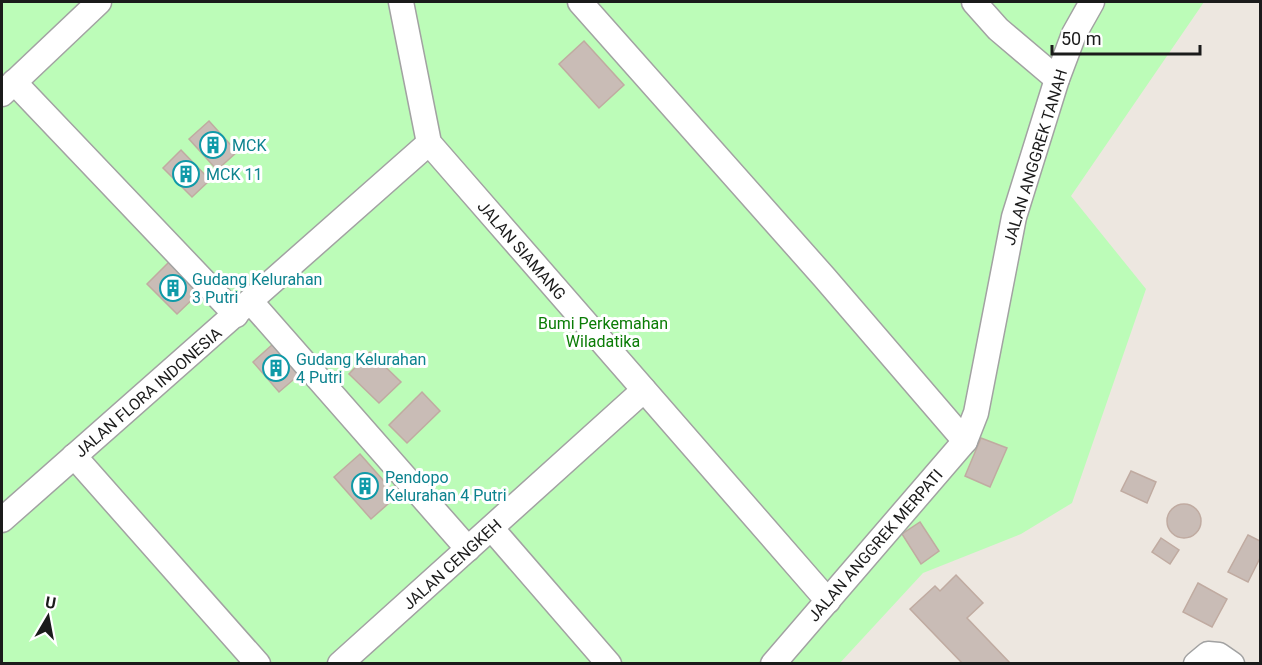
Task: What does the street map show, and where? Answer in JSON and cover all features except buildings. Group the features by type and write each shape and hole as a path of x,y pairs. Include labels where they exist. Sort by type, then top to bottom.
{"street":[{"path":"99,2 8,88 244,308 468,549"},
{"name":"JALAN SIAMANG","path":"401,2 429,143 828,601"},
{"path":"580,2 824,277 969,433"},
{"path":"974,2 998,29 1057,79"},
{"name":"JALAN ANGGREK TANAH","path":"969,433 1014,217 1057,79 1074,34 1092,2"},
{"name":"JALAN FLORA INDONESIA","path":"2,520 429,143"},
{"name":"JALAN CENGKEH","path":"340,663 492,529 644,390"},
{"name":"JALAN ANGGREK MERPATI","path":"773,663 969,433"},
{"path":"74,456 258,663"},
{"path":"492,529 609,663"},
{"path":"1196,663 1208,654 1219,655 1232,663"}],"green space":[{"name":"Bumi Perkemahan Wiladatika","path":"2,2 1204,2 1071,196 1146,289 1072,503 1021,534 923,573 839,664 2,663"}],"place":[{"name":"MCK","path":"213,145"},
{"name":"MCK 11","path":"186,174"},
{"name":"Gudang Kelurahan 3 Putri","path":"173,288"},
{"name":"Gudang Kelurahan 4 Putri","path":"276,368"},
{"name":"Pendopo Kelurahan 4 Putri","path":"365,486"}]}
